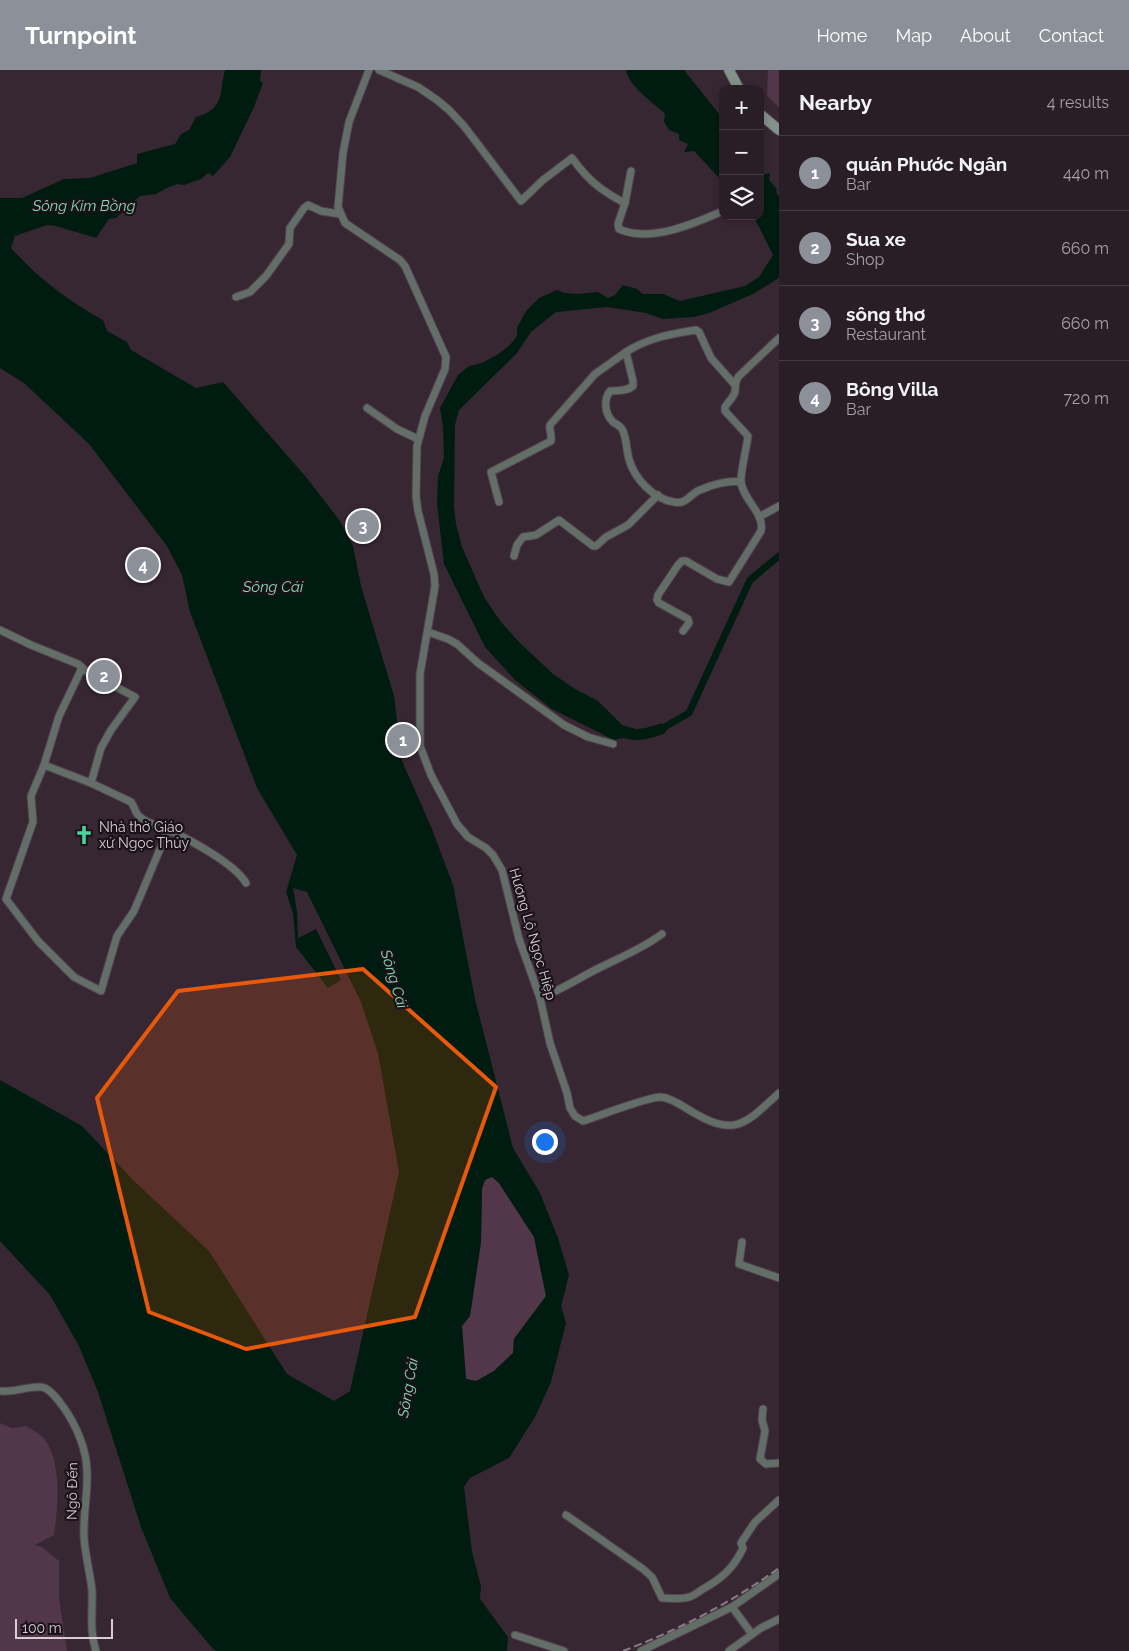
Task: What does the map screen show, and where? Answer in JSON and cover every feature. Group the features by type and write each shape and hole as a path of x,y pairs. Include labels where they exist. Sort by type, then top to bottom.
{"street":[{"path":"236,297 250,292 266,276 289,244 290,228 304,208 308,205 321,211 340,214 338,199 343,153 348,130 369,70"},
{"path":"379,70 418,87 453,114 521,201 543,180 572,158 587,178 625,203"},
{"path":"729,70 738,85"},
{"path":"764,117 779,130"},
{"path":"632,171 618,224 619,229 626,232 653,234 672,230 719,212"},
{"name":"Hương Lộ Ngọc Hiệp","path":"340,214 345,223 352,229 400,260 405,266 446,357 445,369 425,416 418,439 416,496 422,531 434,574 435,586 418,686 419,732 422,753 439,792 462,831 493,855 502,870 519,939 540,998 550,1044 570,1108 575,1116 583,1121 659,1097 673,1101 708,1121 729,1125 739,1124 750,1119 779,1093"},
{"path":"498,502 491,472 550,440 552,437 549,430 550,425 595,374 626,352 650,339 696,330 699,332 711,358 735,385"},
{"path":"683,631 689,623 688,619 659,603 657,600 658,595 682,561 717,579 729,582 761,531 762,524 741,482 748,436 724,407 733,396 735,381 779,338"},
{"path":"626,352 633,386 629,390 610,390 607,394 606,409 612,421 621,428 629,458 637,476 658,495 672,502 679,503 685,501 698,490 727,482 741,482"},
{"path":"367,408 397,429 418,439"},
{"path":"514,556 515,548 523,537 536,535 559,520 593,546 596,546 606,537 628,525 658,495"},
{"path":"759,517 779,506"},
{"path":"0,630 78,664 135,697 111,730 101,748 90,783"},
{"path":"428,632 448,638 458,644 493,674 564,724 588,737 613,744"},
{"path":"82,668 59,716 44,765 31,796 33,822 6,899 38,941 74,977 90,987 101,991 117,936 134,911 168,830"},
{"path":"44,765 131,802 136,813 142,819 191,840 243,878 246,883"},
{"path":"540,998 568,986 599,968 633,952 662,934"},
{"path":"742,1242 739,1264 779,1278"},
{"name":"Ngô Đến","path":"0,1392 32,1387 45,1388 52,1393 66,1411 81,1445 87,1464 84,1536 92,1591 93,1644 96,1651"},
{"path":"762,1409 765,1431 760,1459 766,1464 779,1463"},
{"path":"566,1515 643,1569 652,1577 662,1598 689,1597 716,1582 735,1564 743,1548 741,1543 755,1522 779,1500"},
{"path":"641,1651 732,1607 779,1574"},
{"path":"732,1607 752,1634"},
{"path":"729,1651 752,1634 779,1619"},
{"path":"515,1635 564,1651"}],"highlighted area":[{"path":"363,969 496,1087 415,1317 246,1349 149,1312 97,1098 178,991"}],"shaded area":[{"path":"768,70 779,70 779,107 767,96"},
{"path":"492,1177 499,1183 534,1237 546,1296 514,1339 513,1353 494,1371 477,1381 466,1379 462,1326 470,1316 481,1242 482,1189 485,1180"},
{"path":"0,1423 12,1428 26,1426 39,1434 45,1440 54,1460 57,1512 54,1535 35,1545 42,1547 59,1561 59,1598 67,1651 0,1651"}],"water":[{"path":"225,70 261,70 260,81 263,83 254,107 230,157 213,176 208,173 201,179 184,185 178,184 156,194 140,196 116,218 109,219 96,238 47,225 15,236 11,248 31,269 54,288 103,320 107,331 127,342 131,350 196,388 223,382 306,477 340,521 353,546 361,586 394,696 402,761 432,829 453,885 475,999 513,1148 540,1193 558,1238 569,1275 561,1306 566,1323 551,1382 535,1417 509,1458 470,1478 464,1487 472,1552 481,1586 480,1599 508,1637 507,1651 216,1651 213,1649 170,1598 141,1527 98,1392 79,1346 50,1295 0,1241 0,1080 82,1126 134,1181 209,1251 287,1374 334,1401 350,1391 399,1172 378,1053 361,1002 307,892 293,888 297,911 298,938 316,929 341,980 328,988 296,947 293,913 286,892 297,855 257,788 190,612 182,575 167,546 89,444 24,383 0,368 0,198 22,198 64,179 90,178 137,163 137,154 175,144 181,134 189,130 196,117 212,110 216,105 221,93","holes":["492,1177 499,1183 534,1237 546,1296 514,1339 513,1353 494,1371 476,1381 466,1379 462,1326 470,1316 481,1242 482,1189 485,1180"]},
{"path":"626,70 684,70 719,114 719,178 694,151 684,152 688,144 679,140 679,134 669,130 664,122 665,114 642,94 628,77"},
{"path":"764,173 770,173 769,180 777,189 776,192 779,196 779,278 753,294 709,313 694,317 663,319 646,313 607,307 556,312 531,332 517,353 459,410 455,425 454,507 456,524 462,547 484,597 501,622 553,674 575,689 598,701 622,725 635,729 661,729 614,740 552,709 515,680 485,647 444,564 437,503 438,476 444,458 443,426 440,408 458,375 469,366 482,363 510,345 517,336 517,328 526,311 539,298 557,290 578,294 598,292 608,298 615,295 623,285 637,289 643,294 663,294 680,301 745,286 759,277 773,255 756,221 764,220"}],"waterway":[{"path":"661,729 689,713 750,580 779,556"},
{"path":"622,731 637,734 661,729"}],"railway":[{"path":"623,1651 704,1615 742,1593 779,1568"}],"place":[{"name":"sông thơ","path":"363,526"},
{"name":"Bông Villa","path":"143,565"},
{"name":"Sua xe","path":"104,676"},
{"name":"quán Phước Ngân","path":"403,740"},
{"name":"Nhà thờ Giáo xứ Ngọc Thủy","path":"84,835"}],"water label":[{"name":"Sông Kim Bồng","path":"84,206"},
{"name":"Sông Cái","path":"273,587"},
{"name":"Sông Cái","path":"394,979"},
{"name":"Sông Cái","path":"408,1388"}]}
